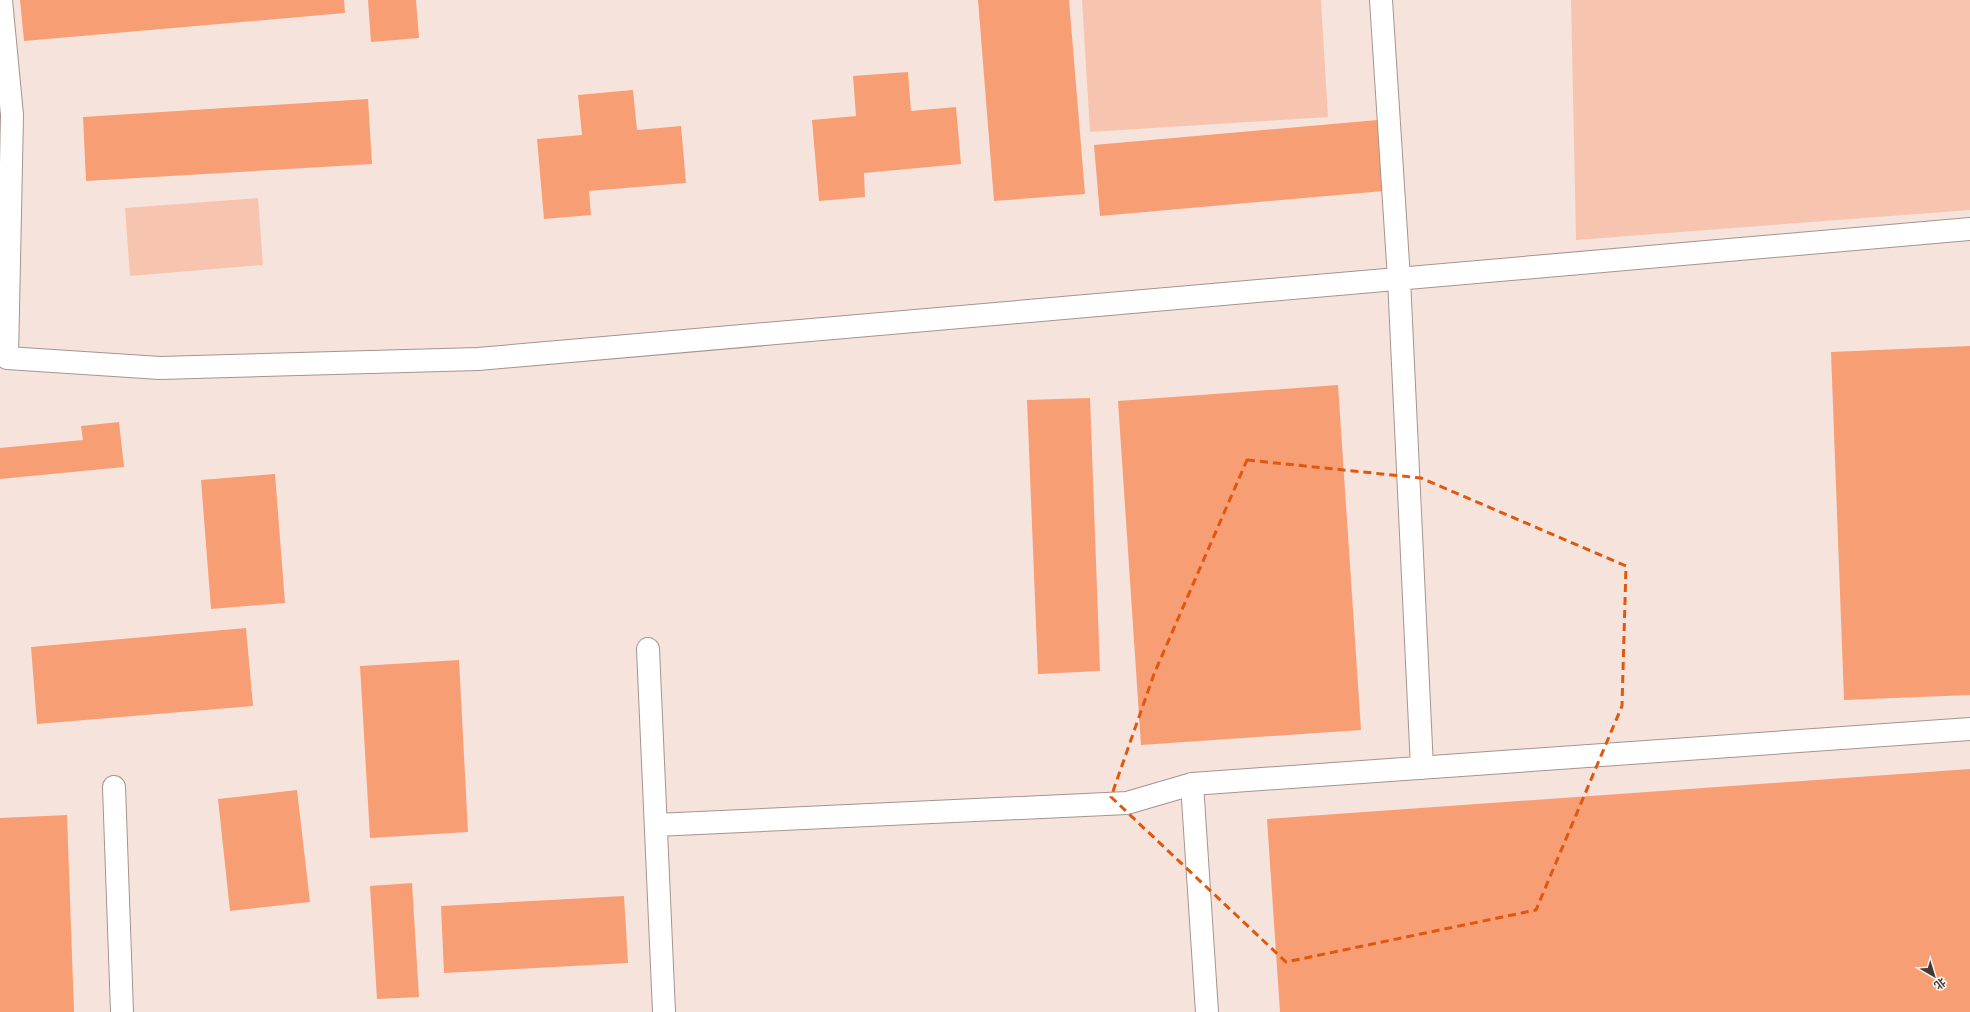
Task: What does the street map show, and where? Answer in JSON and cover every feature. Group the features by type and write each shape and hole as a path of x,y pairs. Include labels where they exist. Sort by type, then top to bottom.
{"lane":[{"path":"1,0 12,115 6,358 160,368 478,359 1970,229"},
{"path":"1381,0 1399,279 1422,768"},
{"path":"648,649 664,1012"},
{"path":"656,825 1127,803 1192,784 1970,729"},
{"path":"1192,784 1207,1012"},
{"path":"114,787 122,1012"}],"highlighted area":[{"path":"1247,460 1421,478 1626,566 1622,706 1536,910 1286,962 1111,797 1154,674"}],"shaded area":[{"path":"1082,0 1321,0 1328,117 1090,132"},
{"path":"1571,0 1970,0 1970,210 1576,240"},
{"path":"258,198 263,265 130,276 125,208"}],"building":[{"path":"20,0 344,0 345,13 24,41"},
{"path":"368,0 416,0 419,38 371,42"},
{"path":"978,0 1069,0 1085,194 994,201"},
{"path":"908,72 911,111 956,107 961,164 864,173 865,197 819,201 812,120 856,116 853,76"},
{"path":"633,90 637,130 681,126 686,183 589,191 591,215 544,219 537,139 582,135 578,95"},
{"path":"368,99 372,164 86,181 83,117"},
{"path":"1378,120 1384,191 1100,216 1094,145"},
{"path":"1970,346 1970,695 1844,700 1831,352"},
{"path":"1338,385 1361,730 1141,745 1118,401"},
{"path":"1090,398 1100,671 1038,674 1027,400"},
{"path":"119,422 124,467 0,479 0,448 83,440 81,426"},
{"path":"275,474 285,603 211,609 201,480"},
{"path":"246,628 253,706 37,724 31,647"},
{"path":"459,660 468,832 370,838 360,666"},
{"path":"1970,769 1970,1012 1280,1012 1267,819"},
{"path":"297,790 310,902 230,911 218,799"},
{"path":"67,815 74,1012 0,1012 0,818"},
{"path":"412,883 419,997 377,999 370,886"},
{"path":"624,896 628,963 444,973 441,906"}]}
